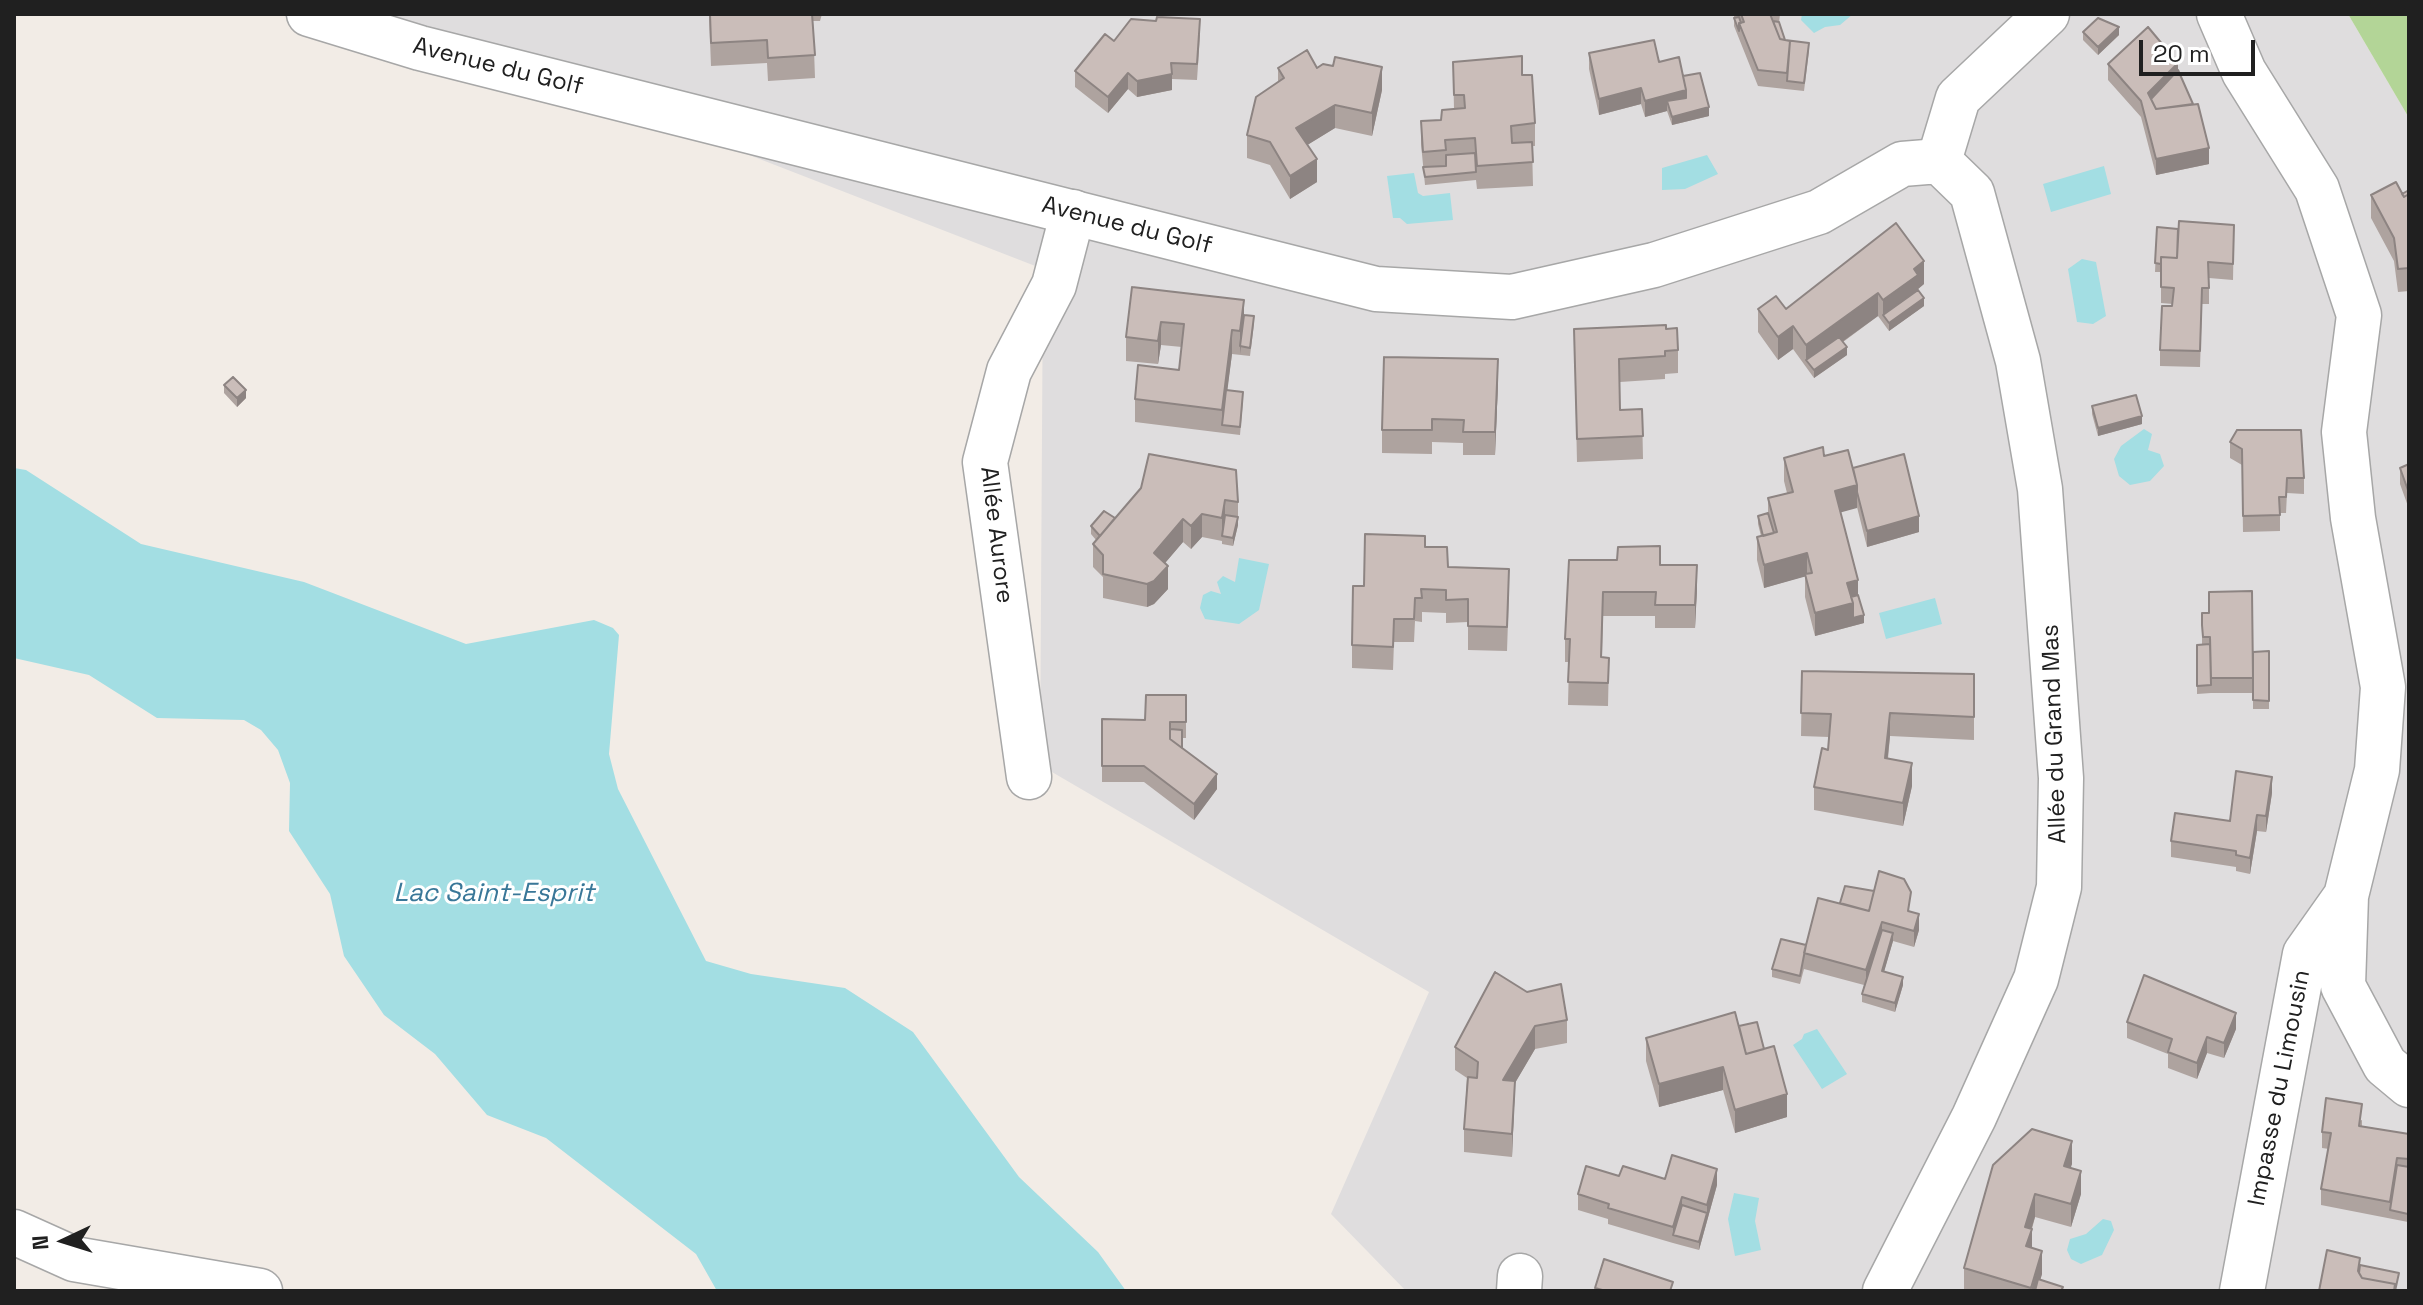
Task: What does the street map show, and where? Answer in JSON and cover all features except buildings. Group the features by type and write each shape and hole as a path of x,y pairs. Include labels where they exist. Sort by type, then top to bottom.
{"street":[{"name":"Avenue du Golf","path":"309,14 420,48 1376,289 1512,297 1654,265 1819,212 1902,164 1939,161"},
{"path":"1939,161 1958,98 2047,14"},
{"path":"2219,14 2244,72 2317,189 2359,315 2344,432 2353,518 2383,687 2377,770 2346,896 2343,986 2385,1065 2409,1085"},
{"name":"Allée du Grand Mas","path":"1885,1291 1974,1117 2036,979 2059,887 2061,778 2040,489 2018,361 1972,193 1939,161"},
{"name":"Allée Aurore","path":"1029,777 985,462 1009,371 1054,285 1073,212"},
{"name":"Impasse du Limousin","path":"2242,1291 2305,954 2346,896"},
{"path":"14,1232 74,1259 260,1291"}],"shaded area":[{"path":"386,14 2348,14 2409,118 2409,1291 1406,1291 1331,1214 1429,992 1040,765 1043,269"}],"green space":[{"path":"2348,14 2409,14 2409,118"}],"water":[{"path":"1802,14 1853,14 1840,25 1825,27 1814,33 1801,20"},
{"path":"1707,155 1718,174 1685,189 1662,190 1662,168"},
{"path":"2104,166 2111,194 2051,212 2043,184"},
{"path":"1414,173 1418,193 1423,196 1450,193 1453,220 1407,224 1400,218 1393,218 1387,176"},
{"path":"2082,259 2096,262 2106,316 2093,324 2077,322 2068,269"},
{"path":"2144,429 2152,434 2148,450 2160,454 2164,466 2150,481 2130,485 2119,476 2114,459 2121,446"},
{"name":"Lac Saint-Esprit","path":"14,468 26,470 141,544 304,582 466,644 594,620 613,628 619,635 609,754 618,789 706,961 751,974 845,988 913,1032 1019,1177 1098,1252 1126,1291 717,1291 696,1254 546,1138 487,1115 435,1054 384,1015 344,956 330,894 289,831 290,783 278,750 261,730 244,720 157,718 89,675 14,658"},
{"path":"1239,558 1269,564 1259,610 1239,624 1205,619 1200,608 1203,595 1211,591 1221,594 1217,582 1223,576 1235,582"},
{"path":"1935,598 1942,624 1886,639 1879,613"},
{"path":"1817,1029 1847,1074 1822,1089 1793,1045 1804,1034"},
{"path":"1734,1193 1759,1198 1755,1221 1761,1250 1735,1256 1728,1219"},
{"path":"2103,1219 2111,1221 2114,1230 2102,1255 2081,1264 2071,1259 2067,1250 2070,1239 2086,1234"}]}
